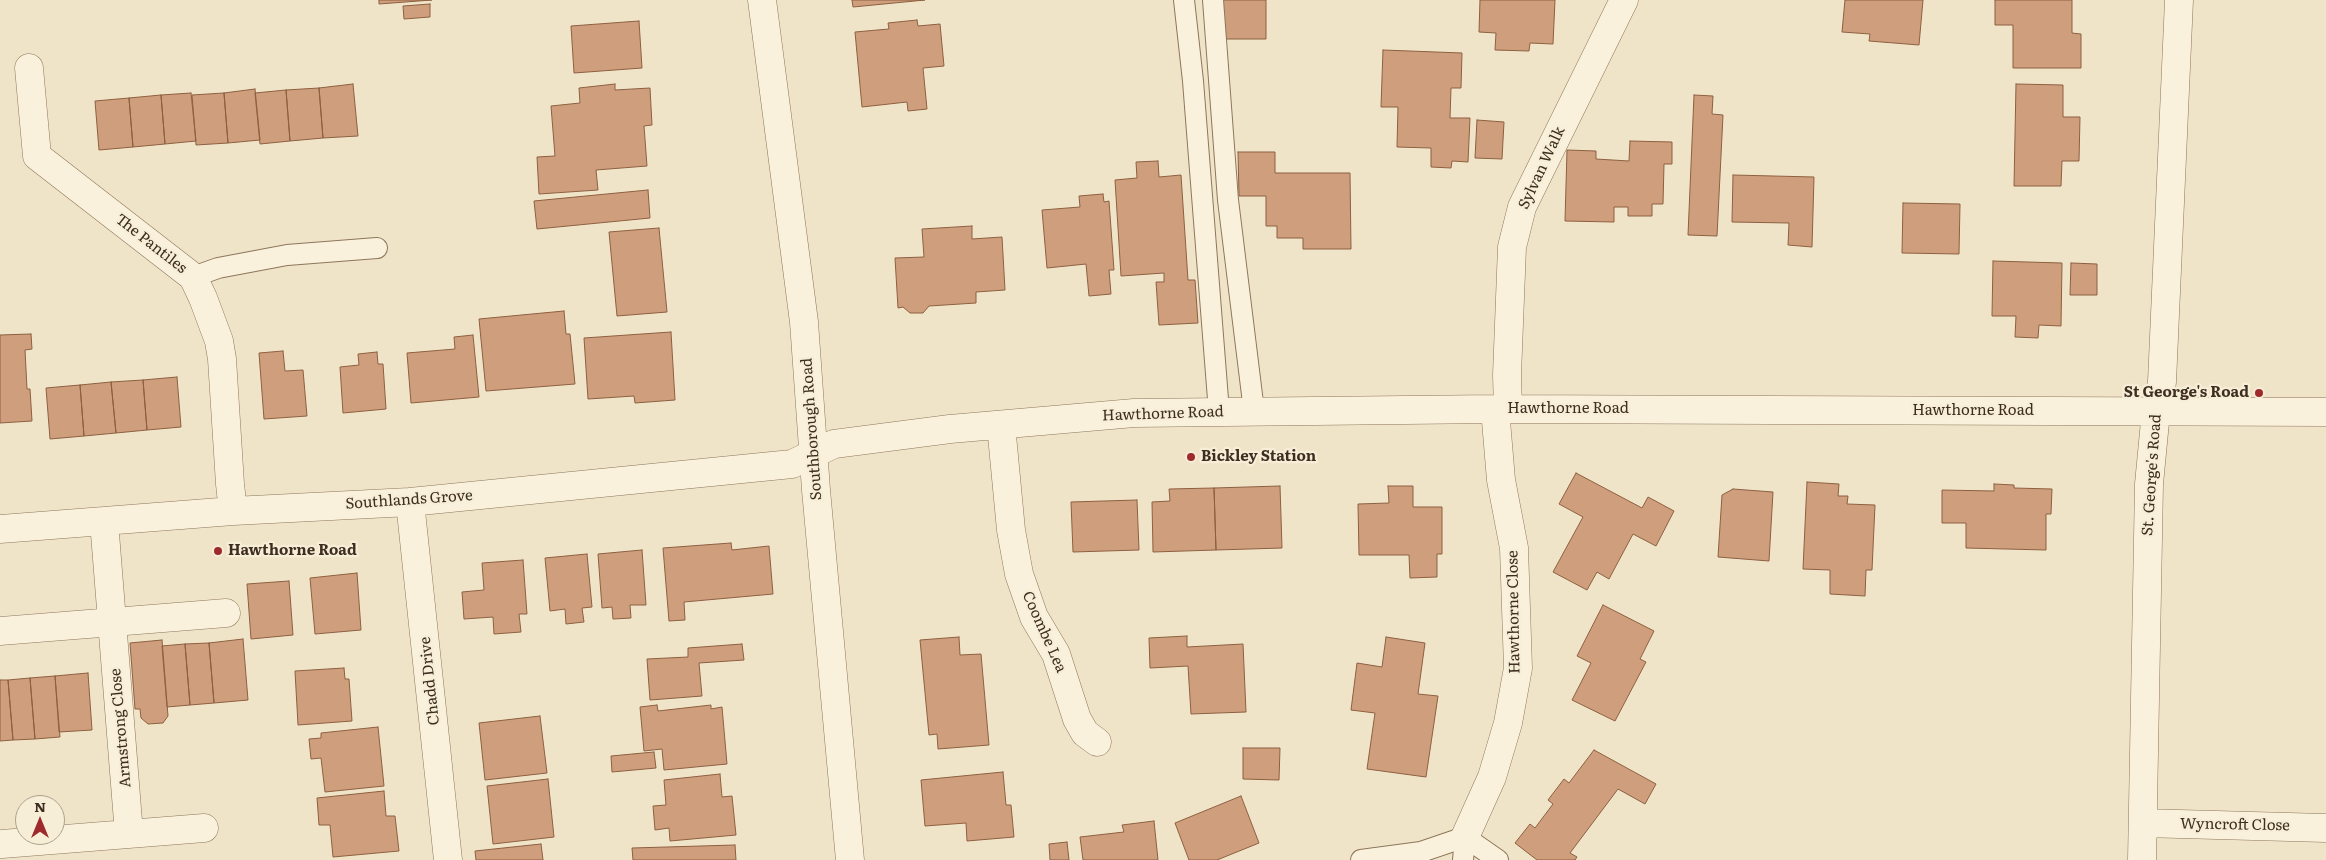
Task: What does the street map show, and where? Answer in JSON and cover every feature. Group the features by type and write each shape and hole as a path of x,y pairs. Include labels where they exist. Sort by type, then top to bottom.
{"street":[{"name":"Southborough Road","path":"762,0 802,312 850,860"},
{"name":"Sylvan Walk","path":"1502,409 1507,375 1512,246 1522,207 1624,0"},
{"name":"St. George's Road","path":"2142,860 2149,484 2156,411 2162,382 2179,0"},
{"name":"The Pantiles","path":"29,68 37,156 193,277 204,298 219,341 222,359 233,511"},
{"name":"Hawthorne Road","path":"815,454 834,444 950,429 1134,413 1502,409 2326,412"},
{"name":"Hawthorne Close","path":"1464,849 1492,777 1508,723 1518,668 1514,548 1501,480 1502,409"},
{"name":"Coombe Lea","path":"1000,425 1011,530 1019,574 1034,617 1056,654 1078,719 1086,733 1097,742"},
{"name":"Southlands Grove","path":"0,529 233,511 410,502 792,464 815,454"},
{"name":"Chadd Drive","path":"410,502 448,860"},
{"name":"Armstrong Close","path":"104,522 129,834"},
{"path":"0,631 226,613"},
{"name":"Wyncroft Close","path":"2143,823 2326,828"},
{"path":"2,844 204,828"}],"lane":[{"path":"1184,0 1193,81 1219,412"},
{"path":"1212,0 1228,200 1254,411"},
{"path":"193,277 218,268 287,255 377,248"},
{"path":"1361,860 1421,852 1464,849 1498,860"}],"building":[{"path":"379,0 432,0 379,4"},
{"path":"852,0 925,0 853,7"},
{"path":"1221,0 1266,0 1266,39 1222,39"},
{"path":"1480,0 1555,0 1553,44 1530,43 1529,51 1495,50 1496,33 1479,32"},
{"path":"1845,0 1923,0 1919,45 1869,41 1870,34 1842,32"},
{"path":"1995,0 2072,0 2072,33 2081,34 2081,68 2013,68 2013,25 1995,25"},
{"path":"430,4 430,17 404,19 403,6"},
{"path":"917,20 918,26 940,24 944,66 923,68 927,109 908,111 907,102 862,107 855,32 889,29 888,23"},
{"path":"639,21 642,68 574,73 571,26"},
{"path":"1383,50 1462,53 1461,88 1451,88 1450,118 1470,118 1468,162 1452,161 1451,168 1431,167 1431,148 1397,147 1398,107 1381,107"},
{"path":"353,84 358,136 323,138 319,88"},
{"path":"615,84 615,90 650,88 652,125 644,126 647,166 596,170 598,190 539,194 537,157 555,156 551,106 580,103 579,88"},
{"path":"2016,84 2063,85 2063,117 2080,117 2079,161 2062,161 2061,186 2014,186"},
{"path":"319,88 323,138 290,141 286,90"},
{"path":"255,89 260,140 228,143 224,93"},
{"path":"286,90 290,141 260,144 255,93"},
{"path":"191,93 196,141 165,144 161,95"},
{"path":"224,93 228,143 196,145 192,95"},
{"path":"161,95 165,144 133,147 129,98"},
{"path":"1694,95 1713,96 1712,114 1723,115 1717,236 1688,235"},
{"path":"129,98 133,147 99,150 95,101"},
{"path":"1477,120 1504,122 1502,159 1475,158"},
{"path":"1630,141 1672,142 1672,164 1664,164 1663,204 1652,204 1652,216 1628,216 1628,207 1614,207 1614,222 1565,221 1567,150 1596,151 1596,159 1629,161"},
{"path":"1238,152 1275,152 1275,173 1350,173 1351,249 1303,249 1303,238 1277,238 1277,226 1266,226 1266,196 1239,196"},
{"path":"1158,161 1159,177 1181,175 1188,280 1195,280 1198,323 1159,325 1156,282 1164,282 1164,273 1121,276 1115,180 1137,178 1136,162"},
{"path":"1733,175 1814,177 1812,247 1788,245 1789,223 1732,222"},
{"path":"648,190 650,218 537,229 534,201"},
{"path":"1103,194 1104,202 1109,201 1114,270 1109,270 1111,294 1089,296 1086,264 1047,268 1042,210 1080,207 1079,196"},
{"path":"1903,203 1960,204 1959,254 1902,253"},
{"path":"972,226 972,239 1002,237 1005,290 976,292 976,303 929,306 923,313 910,313 903,307 898,308 895,258 924,257 922,229"},
{"path":"659,228 667,312 617,316 609,232"},
{"path":"1993,261 2062,263 2061,326 2039,325 2038,338 2015,337 2016,316 1992,316"},
{"path":"2071,263 2097,264 2097,295 2070,295"},
{"path":"564,311 566,334 570,334 575,384 486,391 479,319"},
{"path":"671,332 675,400 635,403 634,396 588,399 584,338"},
{"path":"31,334 32,349 25,350 27,389 30,389 32,421 0,423 0,335"},
{"path":"473,335 479,397 411,403 407,353 455,349 454,337"},
{"path":"283,351 285,371 303,370 307,416 264,419 259,353"},
{"path":"377,352 378,364 383,364 386,409 343,413 340,367 359,365 358,354"},
{"path":"177,377 181,427 147,430 143,380"},
{"path":"143,380 147,430 116,433 111,382"},
{"path":"111,382 116,433 84,436 80,385"},
{"path":"80,385 84,436 50,439 46,388"},
{"path":"1576,473 1642,508 1648,497 1674,511 1656,546 1633,534 1609,579 1597,572 1587,590 1553,572 1583,517 1559,504"},
{"path":"1807,482 1839,484 1838,496 1848,496 1847,504 1875,505 1872,570 1866,570 1865,596 1830,594 1830,570 1803,569"},
{"path":"1994,484 2014,485 2014,488 2052,489 2051,514 2046,514 2046,550 1966,548 1966,523 1942,523 1942,490 1994,491"},
{"path":"1280,486 1282,548 1216,550 1214,488"},
{"path":"1388,486 1413,486 1413,507 1442,507 1442,554 1437,554 1437,577 1410,578 1409,555 1359,555 1358,504 1389,503"},
{"path":"1214,488 1216,550 1153,552 1152,502 1170,501 1169,489"},
{"path":"1733,489 1773,492 1769,561 1718,557 1722,495"},
{"path":"1137,500 1139,550 1073,552 1071,502"},
{"path":"731,543 732,550 769,546 773,594 684,602 685,620 669,621 663,548"},
{"path":"642,550 646,605 630,605 631,618 613,619 612,607 602,608 598,554"},
{"path":"587,554 592,607 582,608 584,622 566,624 565,609 550,611 545,558"},
{"path":"523,560 527,614 519,614 521,632 494,634 493,617 464,619 462,592 484,590 482,563"},
{"path":"357,573 361,630 315,634 310,578"},
{"path":"289,581 293,635 251,639 247,584"},
{"path":"1603,605 1654,631 1640,659 1646,662 1615,721 1572,700 1591,663 1577,656"},
{"path":"1187,636 1187,647 1243,644 1246,712 1191,714 1188,666 1150,668 1149,638"},
{"path":"959,637 960,655 981,654 989,745 938,749 937,734 929,735 920,640"},
{"path":"1386,637 1425,643 1418,694 1438,696 1426,777 1367,769 1375,713 1351,710 1357,663 1382,667"},
{"path":"243,639 248,700 214,703 209,643"},
{"path":"162,640 168,716 163,723 148,724 141,718 140,709 135,709 130,643"},
{"path":"209,643 214,703 190,705 185,644"},
{"path":"185,644 190,705 167,707 162,646"},
{"path":"742,644 744,660 699,663 702,696 650,700 647,659 688,657 688,648"},
{"path":"344,668 345,679 349,679 352,721 298,725 295,671"},
{"path":"88,673 92,730 59,732 55,676"},
{"path":"55,676 60,737 35,739 30,678"},
{"path":"30,678 35,739 13,740 8,680"},
{"path":"0,680 8,680 13,740 0,741"},
{"path":"657,705 658,711 711,705 711,709 722,707 727,764 664,770 662,749 644,751 640,707"},
{"path":"540,716 547,773 485,780 479,723"},
{"path":"378,727 384,786 325,792 321,758 311,759 309,739 321,738 321,733"},
{"path":"1243,748 1280,748 1279,780 1243,779"},
{"path":"1594,750 1656,784 1645,804 1618,789 1570,853 1577,857 1575,860 1537,860 1515,843 1530,824 1535,828 1553,804 1548,800 1564,779 1569,783"},
{"path":"654,752 656,768 612,772 611,756"},
{"path":"1003,772 1006,805 1011,805 1014,837 967,841 966,823 925,826 921,780"},
{"path":"720,774 722,797 732,796 736,835 670,841 669,828 655,830 653,806 666,805 664,780"},
{"path":"548,779 554,837 493,844 487,786"},
{"path":"384,791 386,816 395,816 399,851 333,857 330,825 319,825 317,798"},
{"path":"1241,796 1259,843 1217,860 1189,860 1175,823"},
{"path":"1154,821 1158,860 1083,860 1080,837 1124,832 1122,825"},
{"path":"1067,842 1069,860 1050,860 1049,844"},
{"path":"541,844 543,860 476,860 475,851"},
{"path":"735,845 736,860 633,860 632,848"}],"place":[{"name":"St George's Road","path":"2259,393"},
{"name":"Bickley Station","path":"1191,457"},
{"name":"Hawthorne Road","path":"218,551"}]}
